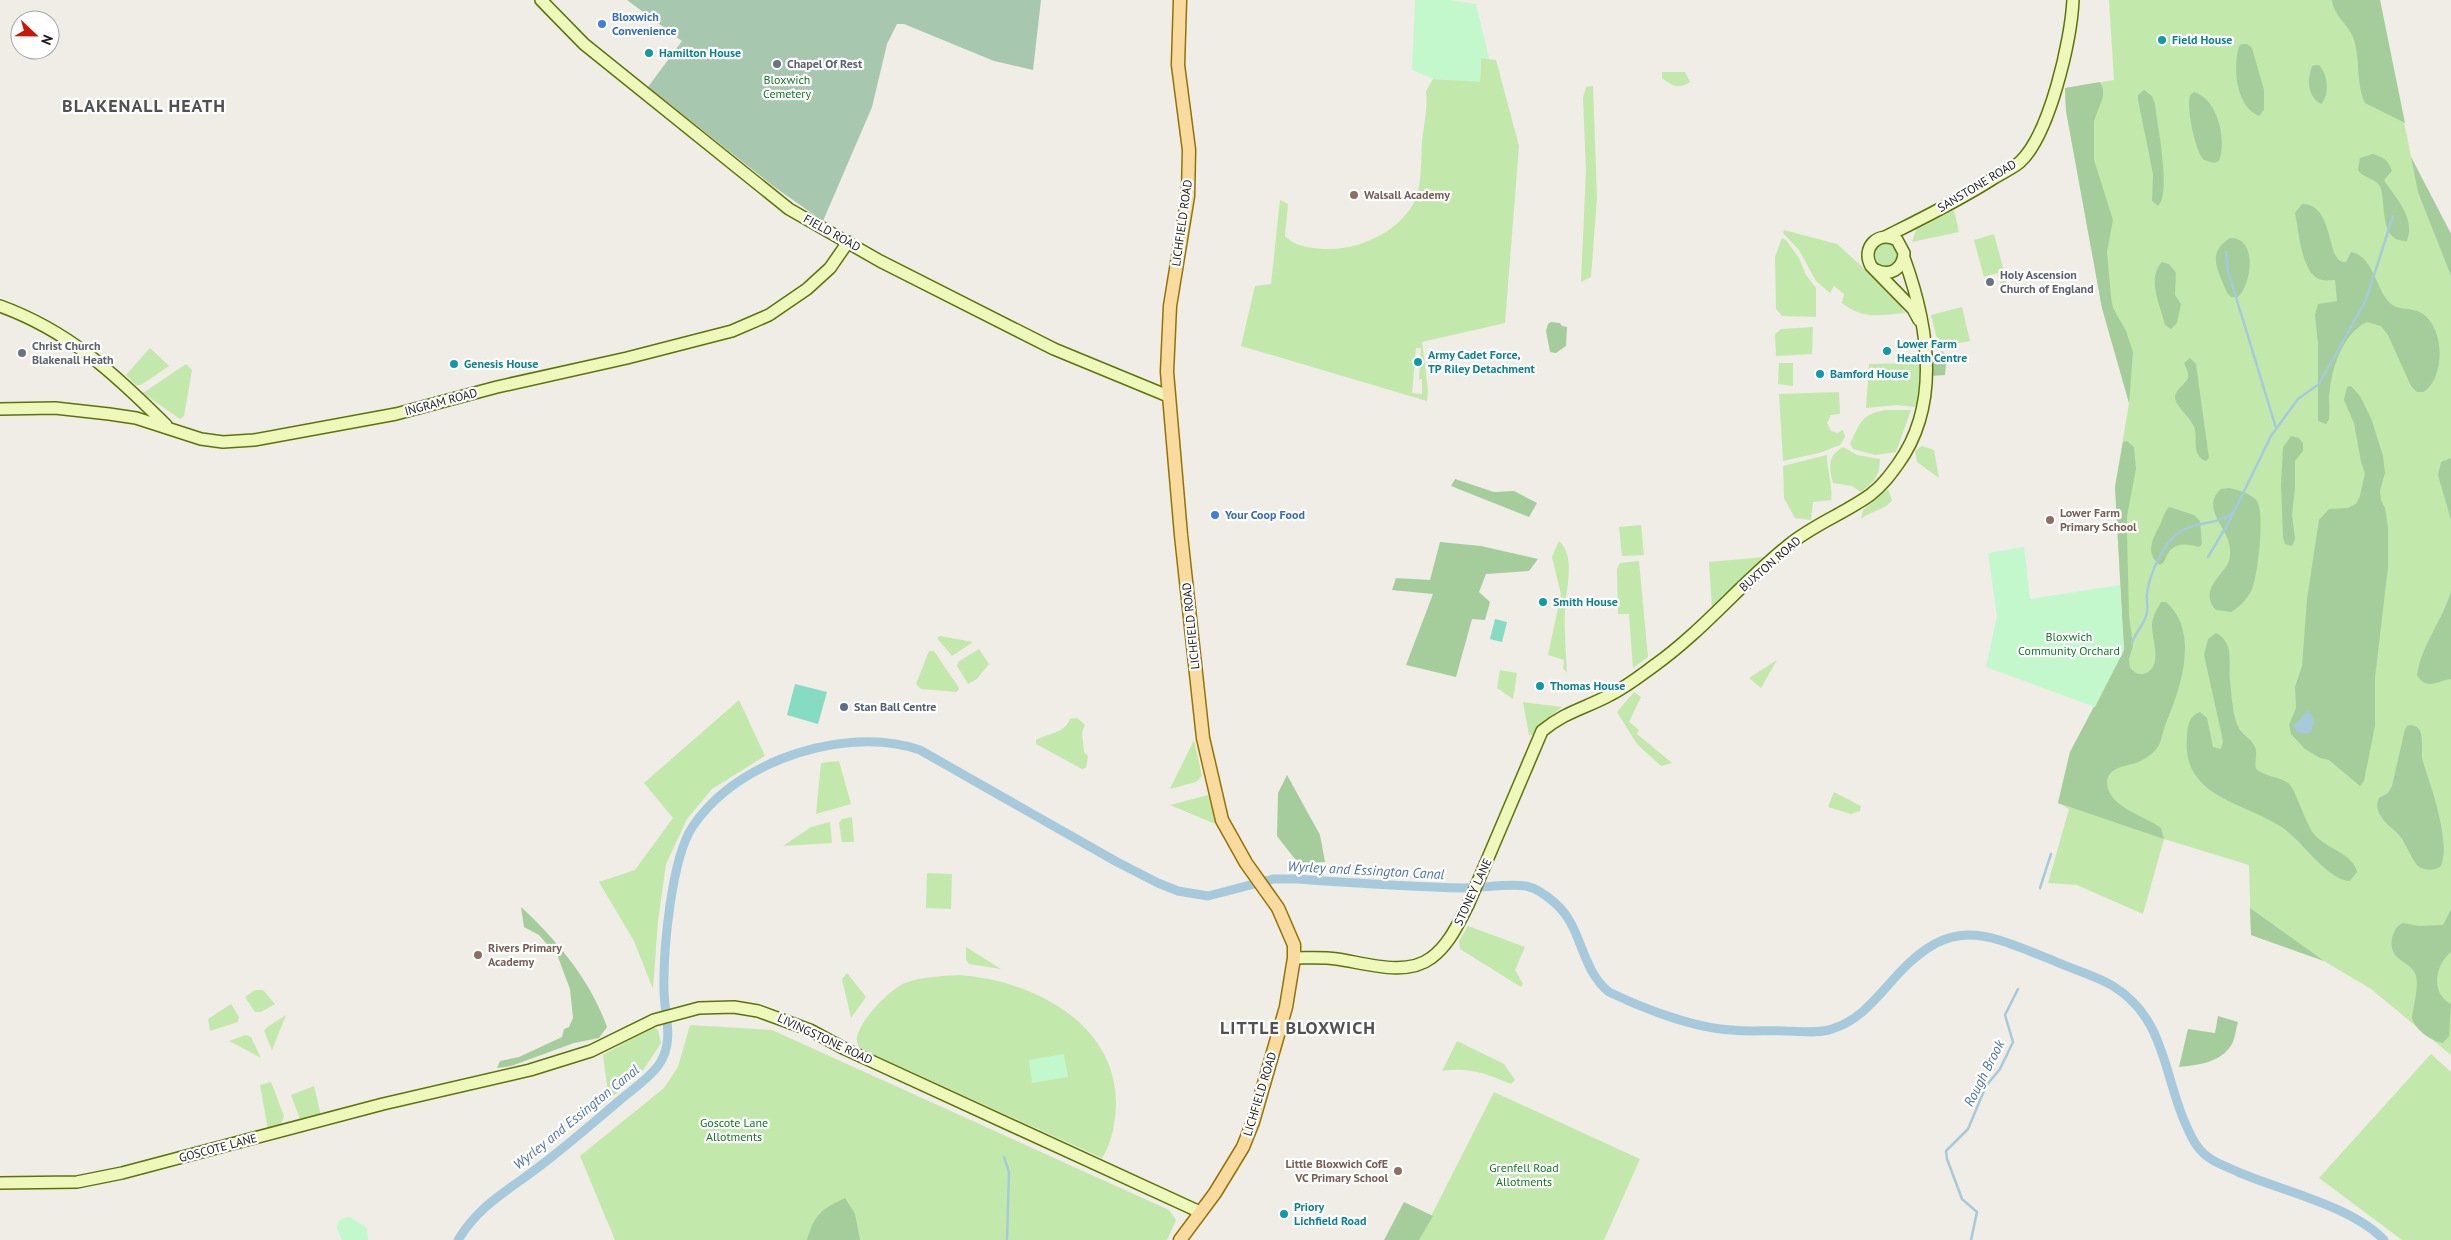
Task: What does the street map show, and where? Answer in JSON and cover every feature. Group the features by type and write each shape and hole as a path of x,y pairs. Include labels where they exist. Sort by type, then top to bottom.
{"main road":[{"name":"LICHFIELD ROAD","path":"1180,0 1178,65 1189,150 1188,196 1170,306 1168,396 1203,738 1222,820 1285,921 1294,945 1294,958 1286,1007 1253,1122 1243,1147 1180,1240"}],"street":[{"name":"FIELD ROAD","path":"541,0 584,44 789,209 888,265 1054,350 1168,396"},
{"name":"SANSTONE ROAD","path":"1887,236 1974,191 2020,161 2042,129 2055,89 2072,17 2073,0"},
{"path":"1904,253 1897,240 1887,236 1876,240 1868,249 1869,261 1876,270 1887,273 1893,272 1898,268 1904,253 1915,222"},
{"name":"INGRAM ROAD","path":"0,409 55,408 136,418 167,426 201,439 223,442 254,440 396,414 497,387 693,342 732,331 768,314 807,289 830,268 848,242"},
{"name":"BUXTON ROAD","path":"1578,708 1608,696 1658,663 1790,544 1870,494 1886,479 1909,448 1922,411 1927,379 1925,333 1904,253"},
{"name":"BUXTON ROAD","path":"1876,270 1913,309 1925,333"},
{"path":"0,306 54,332 91,356 110,370 167,426"},
{"path":"136,418 140,399"},
{"name":"STONEY LANE","path":"1294,958 1321,957 1398,967 1414,966 1431,959 1445,945 1468,904 1542,731 1559,717 1578,708"},
{"name":"LIVINGSTONE ROAD","path":"433,1092 530,1070 576,1056 607,1044 654,1020 686,1011 714,1007 734,1007 758,1011 781,1018 1200,1212"},
{"name":"GOSCOTE LANE","path":"0,1183 68,1182 98,1179 433,1092"}],"green space":[{"name":"Bloxwich Cemetery","path":"627,0 1041,0 1033,70 994,61 904,24 897,24 887,44 872,107 823,221 773,186 648,87 682,41"},
{"path":"1415,0 1449,0 1476,4 1489,58 1481,58 1480,82 1433,79 1412,70"},
{"path":"2109,0 2380,0 2411,157 2451,234 2451,1055 2371,989 2324,961 2251,935 2249,865 2164,839 2143,914 2077,885 2048,883 2069,809 2058,803 2070,752 2124,650 2115,487 2129,403 2102,308 2066,111 2065,88 2114,80"},
{"path":"2332,0 2380,0 2405,123 2365,103 2360,86 2357,53 2353,37 2335,11"},
{"path":"2247,44 2252,48 2264,90 2264,110 2259,116 2245,104 2238,85 2236,64 2239,46"},
{"path":"1481,58 1496,60 1519,146 1505,323 1422,342 1428,391 1427,401 1241,346 1255,286 1271,284 1280,200 1288,204 1285,236 1294,243 1305,247 1317,249 1340,248 1366,242 1379,236 1401,220 1416,198 1420,177 1426,91 1433,79 1480,81","holes":["1416,348 1421,348 1419,379 1422,379 1422,394 1412,393"]},
{"path":"2319,65 2322,69 2327,85 2326,95 2321,104 2313,97 2309,87 2310,71 2312,66"},
{"path":"1662,72 1685,72 1690,82 1682,86 1676,86 1662,78"},
{"path":"2100,82 2103,89 2103,97 2094,121 2094,160 2113,220 2107,252 2113,308 2126,331 2133,352 2129,403 2102,308 2066,111 2065,88"},
{"path":"1593,86 1597,198 1591,277 1581,282 1586,170 1583,98 1586,87"},
{"path":"2144,90 2152,96 2155,104 2164,174 2162,199 2158,206 2152,201 2153,174 2138,100 2138,95"},
{"path":"2194,92 2202,96 2209,103 2215,112 2221,132 2221,153 2219,161 2214,163 2204,160 2197,148 2189,109 2190,95"},
{"path":"2373,154 2385,160 2392,171 2384,180 2407,216 2409,232 2407,241 2398,240 2388,229 2380,186 2358,170 2360,158"},
{"path":"2411,157 2451,234 2451,276 2418,192"},
{"path":"2302,204 2313,207 2320,213 2339,260 2346,262 2351,252 2364,259 2389,302 2397,307 2419,312 2430,321 2439,341 2439,365 2431,385 2424,392 2417,392 2411,386 2388,335 2381,326 2367,322 2352,334 2341,350 2334,369 2329,396 2329,419 2326,424 2318,421 2318,344 2315,315 2318,304 2337,301 2335,280 2324,280 2315,277 2305,262 2295,213"},
{"path":"1954,210 1959,232 1912,242 1916,230"},
{"path":"1784,230 1837,244 1892,294 1905,313 1865,314 1857,312 1842,303 1844,294 1834,286 1830,293 1816,281 1799,250 1783,233"},
{"path":"1994,234 2007,283 2001,285 1997,273 1984,277 1974,240"},
{"path":"1782,238 1786,240 1799,258 1806,275 1816,288 1816,317 1782,316 1776,309 1775,257"},
{"path":"2230,238 2239,240 2245,245 2249,253 2250,262 2247,282 2238,297 2231,297 2227,293 2216,263 2218,250"},
{"path":"1886,242 1895,246 1899,255 1895,264 1886,268 1877,264 1873,255 1877,246"},
{"path":"2162,262 2169,264 2176,273 2175,295 2181,304 2177,323 2171,329 2165,325 2156,293 2155,276"},
{"path":"1962,307 1970,341 1939,347 1931,315"},
{"path":"1551,322 1560,323 1562,326 1567,327 1566,346 1556,353 1550,352 1546,331 1548,324"},
{"path":"1813,327 1812,354 1776,356 1775,334 1781,329"},
{"path":"150,348 169,366 141,385 136,385 126,375"},
{"path":"1943,351 1946,364 1945,375 1931,376 1932,356"},
{"path":"2190,358 2196,364 2209,458 2206,461 2197,452 2193,425 2178,405 2175,397 2178,390 2187,380 2188,371 2184,363"},
{"path":"1779,363 1793,363 1793,386 1778,384"},
{"path":"1921,363 1916,407 1897,405 1866,408 1869,364"},
{"path":"186,364 192,370 184,416 180,419 143,393"},
{"path":"2351,386 2360,396 2371,418 2383,456 2385,473 2380,491 2388,528 2388,567 2375,678 2375,726 2364,781 2360,786 2329,760 2320,758 2305,749 2291,734 2289,725 2296,708 2295,687 2302,666 2307,599 2319,520 2329,509 2348,508 2356,504 2360,496 2365,473 2361,462 2354,423 2344,400 2347,387"},
{"path":"1839,392 1840,414 1831,415 1827,423 1831,431 1837,433 1843,430 1845,437 1840,445 1819,453 1783,461 1779,394"},
{"path":"1886,410 1911,410 1896,452 1875,455 1853,449 1850,444 1862,421 1871,414"},
{"path":"2291,436 2299,438 2303,443 2303,451 2295,461 2292,515 2295,539 2292,546 2285,544 2283,537 2281,485 2283,447"},
{"path":"2127,441 2134,447 2136,469 2127,516 2129,615 2133,646 2129,659 2130,668 2138,674 2143,674 2150,671 2154,666 2155,652 2152,624 2154,615 2161,602 2166,602 2176,614 2185,644 2182,677 2159,745 2148,757 2141,761 2113,771 2107,783 2109,791 2120,805 2161,828 2164,839 2058,803 2070,752 2124,650 2115,487 2123,442"},
{"path":"1922,446 1934,450 1939,478 1917,462 1915,451"},
{"path":"1843,447 1857,455 1880,459 1879,470 1875,478 1861,492 1852,486 1833,483 1830,462 1834,454"},
{"path":"1827,455 1831,500 1813,502 1811,520 1795,518 1784,498 1783,466"},
{"path":"2451,458 2451,520 2438,475 2441,462"},
{"path":"1455,479 1494,492 1514,491 1537,503 1529,517 1451,486"},
{"path":"2229,488 2244,492 2257,501 2261,530 2252,589 2243,602 2231,612 2216,610 2211,603 2210,596 2214,584 2230,559 2229,542 2217,519 2213,504 2215,496 2221,489"},
{"path":"1888,489 1892,500 1882,508 1861,519 1863,510"},
{"path":"2169,507 2194,515 2200,521 2202,544 2199,547 2179,545 2175,547 2160,565 2155,561 2151,546"},
{"path":"1641,525 1644,555 1622,556 1619,527"},
{"path":"1559,541 1564,547 1569,564 1565,617 1567,673 1563,668 1564,660 1548,655 1561,594 1552,557"},
{"path":"1440,542 1481,546 1538,559 1529,571 1486,574 1479,592 1490,602 1485,620 1472,619 1456,677 1406,665 1433,594 1392,590 1396,578 1430,580"},
{"name":"Bloxwich Community Orchard","path":"2024,547 2030,599 2120,585 2124,650 2095,707 1986,667 1997,616 1988,553"},
{"path":"1765,557 1712,608 1709,562"},
{"path":"1639,561 1648,657 1633,668 1629,614 1618,614 1617,569 1620,563"},
{"path":"2451,591 2451,679 2432,684 2424,683 2417,675 2419,664"},
{"path":"1495,619 1507,622 1502,642 1490,639"},
{"path":"2216,633 2226,642 2228,648 2234,713 2240,730 2252,741 2255,747 2256,769 2291,786 2314,834 2325,844 2350,860 2354,866 2357,872 2350,881 2341,879 2324,867 2283,828 2218,795 2204,785 2194,773 2188,757 2187,736 2191,718 2200,712 2207,718 2213,747 2221,749 2223,741 2204,655 2208,639"},
{"path":"940,636 973,642 952,656 937,638"},
{"path":"979,649 989,664 977,679 968,684 957,666 958,662"},
{"path":"929,651 934,651 959,688 957,692 921,689 916,684"},
{"path":"1777,660 1761,688 1749,678"},
{"path":"1500,670 1517,673 1513,699 1497,688"},
{"path":"795,684 827,692 818,724 787,715"},
{"path":"1634,692 1641,697 1629,722 1639,730 1637,734 1672,763 1661,766 1637,744 1617,712"},
{"path":"739,700 765,756 712,789 687,819 666,864 658,921 653,989 634,941 599,882 635,870 673,818 644,783"},
{"path":"1523,702 1562,707 1536,728 1533,735 1529,735"},
{"path":"1077,718 1085,725 1082,733 1084,752 1088,756 1086,768 1082,769 1036,744 1036,740 1064,728 1070,719"},
{"path":"2408,725 2415,726 2421,733 2423,762 2439,814 2444,843 2441,866 2439,868 2425,869 2419,867 2402,838 2387,824 2377,807 2379,798 2388,793 2392,786 2405,729"},
{"path":"1194,740 1202,776 1196,782 1170,789"},
{"path":"839,761 851,804 816,814 821,763"},
{"path":"1287,775 1320,835 1325,862 1298,863 1277,836 1278,793"},
{"path":"1834,792 1861,806 1860,811 1851,814 1828,807"},
{"path":"1208,795 1218,823 1213,823 1170,805"},
{"path":"852,817 854,842 842,842 839,823 842,819"},
{"path":"830,822 832,843 783,846 811,827"},
{"path":"927,873 952,874 951,909 926,908"},
{"path":"521,907 547,933 582,977 592,993 607,1027 599,1038 574,1043 511,1066 497,1068 500,1061 519,1057 562,1037 564,1029 569,1027 573,1018 570,989 558,957 539,935 524,927"},
{"path":"2250,908 2324,961 2251,935"},
{"path":"2451,909 2451,952 2441,964 2437,979 2440,993 2451,1004 2449,1036 2443,1043 2424,1034 2412,1019 2416,976 2410,967 2397,957 2392,946 2392,938 2396,929 2403,923 2419,926 2443,925"},
{"path":"1468,926 1525,947 1515,970 1523,984 1521,987 1460,949 1459,941"},
{"path":"966,947 1001,969 969,964 966,960"},
{"path":"847,973 866,997 851,1018 842,979"},
{"path":"959,975 1013,986 1040,996 1064,1010 1085,1028 1101,1049 1112,1073 1116,1102 1113,1131 1102,1158 859,1048 857,1037 859,1030 869,1014 891,992 905,983 918,979"},
{"path":"255,990 263,990 275,1004 261,1012 255,1012 245,997"},
{"path":"231,1004 239,1017 238,1022 210,1031 208,1019"},
{"path":"286,1015 272,1050 264,1031"},
{"path":"2218,1016 2238,1022 2232,1044 2222,1055 2215,1059 2179,1067 2188,1029 2215,1033"},
{"name":"Goscote Lane Allotments","path":"690,1025 772,1030 1169,1210 1176,1220 1167,1240 615,1240 580,1156 664,1088 678,1067"},
{"path":"653,1027 658,1030 661,1043 644,1069 609,1100 603,1055"},
{"path":"246,1035 251,1037 261,1058 229,1041"},
{"path":"1457,1041 1504,1064 1515,1080 1511,1084 1477,1072 1460,1070 1442,1071"},
{"path":"1064,1054 1068,1077 1032,1083 1029,1060"},
{"path":"2431,1054 2451,1072 2451,1240 2402,1240 2319,1178"},
{"path":"271,1082 284,1116 280,1126 268,1130 260,1085"},
{"path":"314,1086 321,1116 305,1120 300,1119 291,1095"},
{"name":"Grenfell Road Allotments","path":"1494,1092 1640,1159 1604,1240 1419,1240"},
{"path":"845,1198 855,1214 860,1240 807,1240 813,1224 820,1213"},
{"path":"1404,1202 1433,1216 1419,1240 1384,1240"},
{"path":"350,1217 367,1228 368,1240 342,1240 337,1229 338,1222 343,1218"}],"water":[{"path":"2309,710 2314,722 2311,732 2306,734 2296,731 2294,725"}],"waterway":[{"path":"2208,557 2230,520 2271,436 2298,399 2319,384 2366,300 2393,216"},
{"path":"2226,252 2228,271 2276,428"},
{"path":"2132,643 2147,613 2147,593 2151,576 2159,558 2170,541 2189,527 2219,520 2233,513"},
{"name":"Wyrley and Essington Canal","path":"458,1240 485,1207 561,1150 640,1084 658,1066 663,1057 668,1039 664,975 667,930 674,882 685,841 701,815 732,786 768,765 815,748 851,742 886,743 920,750 1117,862 1178,891 1208,896 1273,879 1472,888 1512,885 1530,887 1555,903 1564,913 1577,936 1592,972 1609,992 1669,1017 1702,1026 1745,1031 1809,1032 1832,1029 1843,1025 1861,1012 1920,953 1938,942 1956,936 1973,935 2009,943 2099,979 2113,986 2130,999 2152,1028 2183,1118 2196,1144 2208,1157 2238,1172 2316,1200 2354,1218 2384,1240"},
{"path":"2040,888 2051,854"},
{"name":"Rough Brook","path":"1971,1240 1977,1212 1962,1199 1947,1159 1946,1151 1968,1129 1986,1086 2000,1069 2013,1042 2005,1015 2018,989"},
{"path":"1004,1157 1009,1172 1007,1240"}],"place":[{"name":"Bloxwich Convenience","path":"602,24"},
{"name":"Field House","path":"2162,40"},
{"name":"Hamilton House","path":"649,53"},
{"name":"Chapel Of Rest","path":"777,64"},
{"name":"Walsall Academy","path":"1354,195"},
{"name":"Holy Ascension Church of England","path":"1990,282"},
{"name":"Lower Farm Health Centre","path":"1887,351"},
{"name":"Christ Church Blakenall Heath","path":"22,353"},
{"name":"Army Cadet Force, TP Riley Detachment","path":"1418,362"},
{"name":"Genesis House","path":"454,364"},
{"name":"Bamford House","path":"1820,374"},
{"name":"Your Coop Food","path":"1215,515"},
{"name":"Lower Farm Primary School","path":"2050,520"},
{"name":"Smith House","path":"1543,602"},
{"name":"Thomas House","path":"1540,686"},
{"name":"Stan Ball Centre","path":"844,707"},
{"name":"Rivers Primary Academy","path":"478,955"},
{"name":"Little Bloxwich CofE VC Primary School","path":"1398,1171"},
{"name":"Priory Lichfield Road","path":"1284,1214"}],"district":[{"name":"BLAKENALL HEATH","path":"144,106"},
{"name":"LITTLE BLOXWICH","path":"1298,1028"}]}
